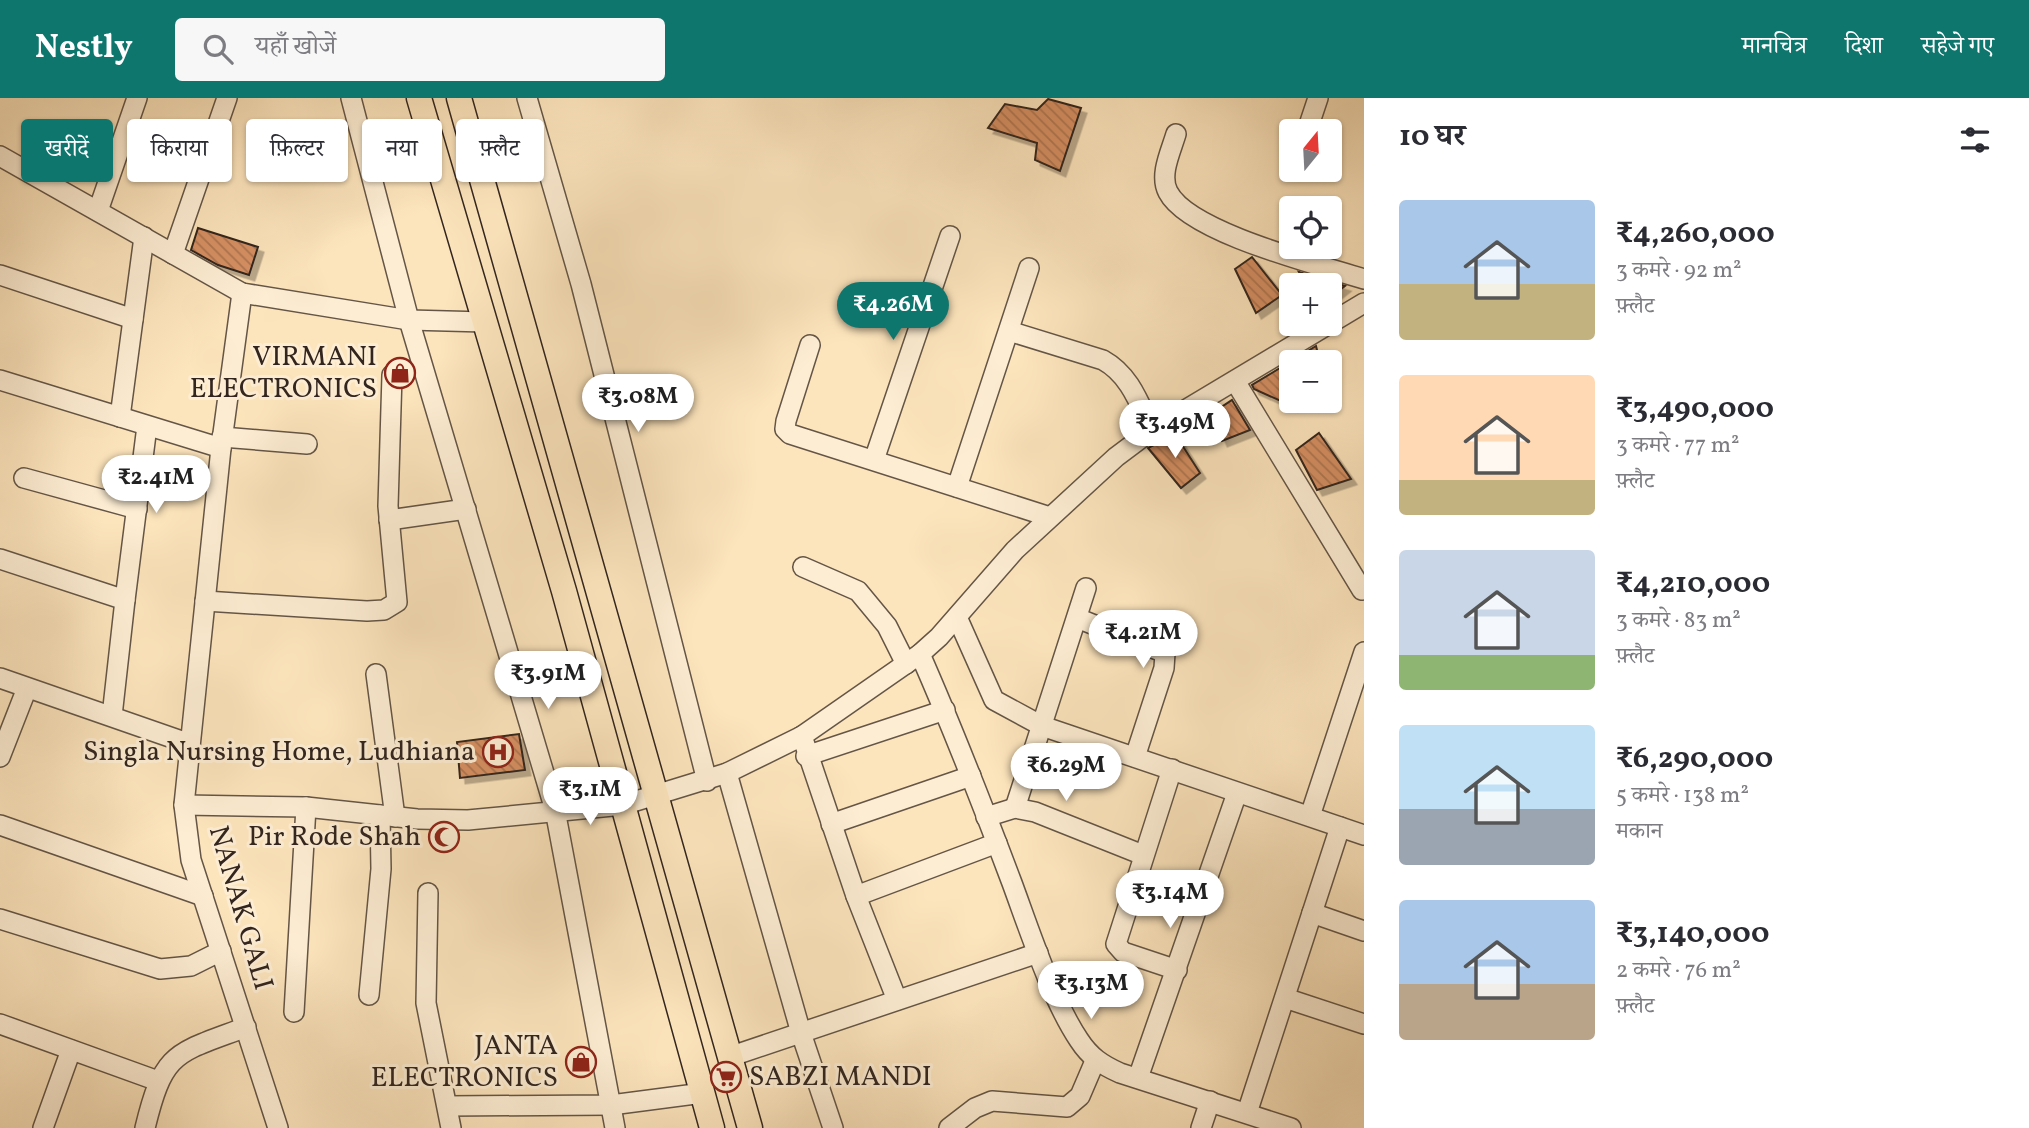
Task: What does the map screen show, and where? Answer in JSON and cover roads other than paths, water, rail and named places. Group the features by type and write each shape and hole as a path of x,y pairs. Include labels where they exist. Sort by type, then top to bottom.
{"main road":[{"path":"419,98 623,805 712,1128"},
{"path":"459,98 750,1128"}],"street":[{"path":"98,211 137,98"},
{"path":"173,254 227,98"},
{"path":"351,98 409,320 555,810 615,1128"},
{"path":"527,98 581,284 707,781"},
{"path":"1311,119 1318,98"},
{"path":"1176,134 1165,178 1168,192 1180,206 1200,221 1230,234 1364,279"},
{"path":"0,156 242,293 409,320 485,322"},
{"path":"874,460 950,236"},
{"path":"120,417 144,237"},
{"path":"957,487 1029,268"},
{"path":"0,275 133,319"},
{"name":"NANAK GALI","path":"242,293 222,443 184,805 191,860 278,1128"},
{"path":"184,805 306,807 388,816 468,820 623,805 727,773 802,736 913,659 957,617 1007,558 1116,457 1152,430 1364,304"},
{"path":"1009,331 1116,367 1126,377 1152,430"},
{"path":"810,345 785,429 790,434 1050,517"},
{"path":"205,601 367,611 393,607 399,596 389,520 393,375"},
{"path":"0,380 147,426 222,443 307,444"},
{"path":"1235,381 1362,590"},
{"path":"112,716 147,426"},
{"path":"24,478 137,509"},
{"path":"389,520 466,509"},
{"path":"0,559 125,600"},
{"path":"803,567 858,591 913,659 945,710 1038,953 1077,1037 1096,1061 1138,1078 1291,1128"},
{"path":"1015,808 1086,588"},
{"path":"957,617 994,700 1006,709 1042,726 1364,835"},
{"path":"1077,618 1165,653 1164,668 1135,757"},
{"path":"1310,816 1364,652"},
{"path":"369,995 388,816 376,674"},
{"path":"0,678 190,744"},
{"path":"0,757 27,688"},
{"path":"806,756 945,710"},
{"path":"802,736 806,756 856,897 897,1000"},
{"path":"1172,769 1116,944 1123,952 1177,970"},
{"path":"727,773 801,1032 833,1128"},
{"path":"831,824 971,776"},
{"path":"1138,1078 1237,793"},
{"path":"294,1012 306,807"},
{"path":"986,817 1015,808 1035,812 1143,855"},
{"path":"0,825 203,897"},
{"path":"1247,1113 1340,827"},
{"path":"856,897 997,843"},
{"path":"428,892 426,1003 451,1128"},
{"path":"1312,913 1364,931"},
{"path":"0,920 160,969 191,966 221,951"},
{"path":"729,1057 1038,953"},
{"path":"1285,998 1364,1024"},
{"path":"0,1024 158,1081"},
{"path":"145,1128 158,1081 179,1054 246,1027"},
{"path":"43,1128 71,1050"},
{"path":"949,1128 975,1108 992,1101 1067,1107 1080,1096 1096,1061"},
{"path":"448,1106 611,1105 703,1093"},
{"path":"1201,1128 1210,1101"}],"place":[{"name":"VIRMANI ELECTRONICS","path":"400,373"},
{"name":"Singla Nursing Home, Ludhiana","path":"498,752"},
{"name":"Pir Rode Shah","path":"444,837"},
{"name":"JANTA ELECTRONICS","path":"581,1062"},
{"name":"SABZI MANDI","path":"726,1077"}]}
